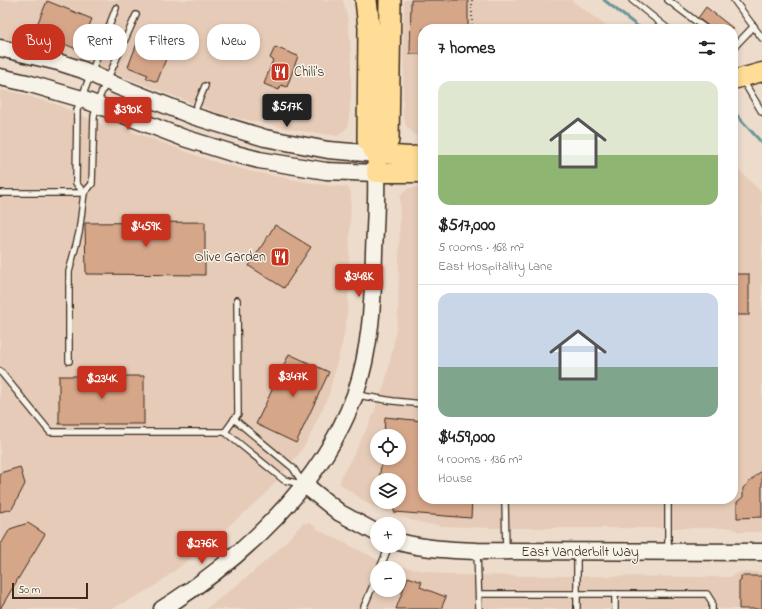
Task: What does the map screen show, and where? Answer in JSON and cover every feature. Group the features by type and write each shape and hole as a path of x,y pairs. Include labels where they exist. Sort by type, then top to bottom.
{"highway":[{"path":"366,0 369,28 368,140 377,164"},
{"path":"377,164 388,140 390,0"}],"main road":[{"path":"738,79 762,72"},
{"path":"377,164 418,155"},
{"path":"377,164 418,172"}],"street":[{"path":"0,48 58,62 193,116 258,136 328,150 377,164"},
{"path":"0,77 27,83 82,99 184,138 232,153 266,161 326,171 377,164"},
{"path":"162,609 189,592 223,566 255,537 305,485 326,453 355,395 365,357 372,313 377,164"},
{"path":"305,485 340,513 370,529"},
{"name":"East Vanderbilt Way","path":"406,544 443,550 477,551 762,552"}],"lane":[{"path":"632,0 662,24"},
{"path":"668,0 699,24"},
{"path":"734,0 762,38"},
{"path":"84,193 76,183 77,110 116,8"},
{"path":"69,361 69,272 80,233 84,193 92,184 94,116 106,81 136,15"},
{"path":"738,43 754,26"},
{"path":"738,80 762,112"},
{"path":"193,116 205,86"},
{"path":"0,194 84,193"},
{"path":"225,432 238,414 237,300"},
{"path":"0,371 50,432 225,432 284,480 305,485"},
{"path":"355,395 418,404"},
{"path":"234,419 293,468 305,485"},
{"path":"506,504 506,551"},
{"path":"668,504 668,552"},
{"path":"477,551 479,609"},
{"path":"577,609 578,552"},
{"path":"363,609 370,592"},
{"path":"479,594 707,594 712,602 712,609"},
{"path":"615,594 615,609"}],"path":[{"path":"472,0 472,24"}],"shaded area":[{"path":"0,0 343,0 348,20 351,50 351,96 348,127 338,136 300,131 224,115 80,60 127,60 127,24 73,24 73,58 65,55 65,24 12,24 12,41 0,38"},
{"path":"404,0 571,0 603,24 418,24 418,137 406,126 403,114"},
{"path":"0,90 15,92 58,105 104,125 122,128 212,161 250,171 317,184 347,187 351,192 348,307 344,336 328,397 309,438 298,455 263,497 190,559 152,588 112,609 0,609"},
{"path":"738,169 762,193 762,532 739,532 732,528 494,528 442,526 422,523 406,519 406,517 392,515 380,509 406,509 406,473 370,473 370,504 340,484 341,477 371,420 385,383 393,347 398,316 400,196 409,188 418,187 418,504 738,504"},
{"path":"303,523 310,523 319,530 381,561 370,561 370,597 406,597 406,567 448,575 730,577 740,572 762,572 762,609 206,609 246,578 279,549"}],"building":[{"path":"411,0 468,0 468,24 418,24 418,54 410,54"},
{"path":"47,1 92,19 90,24 73,24 73,48 65,44 65,24 37,24"},
{"path":"706,7 728,24 706,24 698,18"},
{"name":"Chili's","path":"275,47 298,56 287,87 281,85 279,90 264,84 273,60 270,58"},
{"path":"135,49 135,60 166,60 157,82 146,78 148,75 128,67"},
{"path":"205,222 205,275 86,274 85,223"},
{"name":"Olive Garden","path":"275,225 311,247 284,288 249,266"},
{"path":"738,274 749,274 749,315 738,315"},
{"path":"289,354 329,372 296,443 256,424"},
{"path":"59,376 144,376 144,424 59,424"},
{"path":"385,417 418,420 418,504 472,504 471,518 394,512 394,509 406,509 406,473 380,473 381,465 406,465 406,429 384,429"},
{"path":"20,467 25,484 12,509 0,512 0,473"},
{"path":"762,470 762,517 737,518 737,504 743,497 743,488"},
{"path":"28,523 45,534 0,609 0,546 10,529"},
{"path":"741,576 762,576 762,609 739,609 739,581 741,581"},
{"path":"408,577 422,582 420,587 446,597 441,609 396,609 400,597 406,597 406,582"}],"waterway":[{"path":"604,0 635,24"},
{"path":"738,117 762,143"}],"place":[{"name":"Chili's","path":"280,72"},
{"name":"Olive Garden","path":"280,257"}]}
